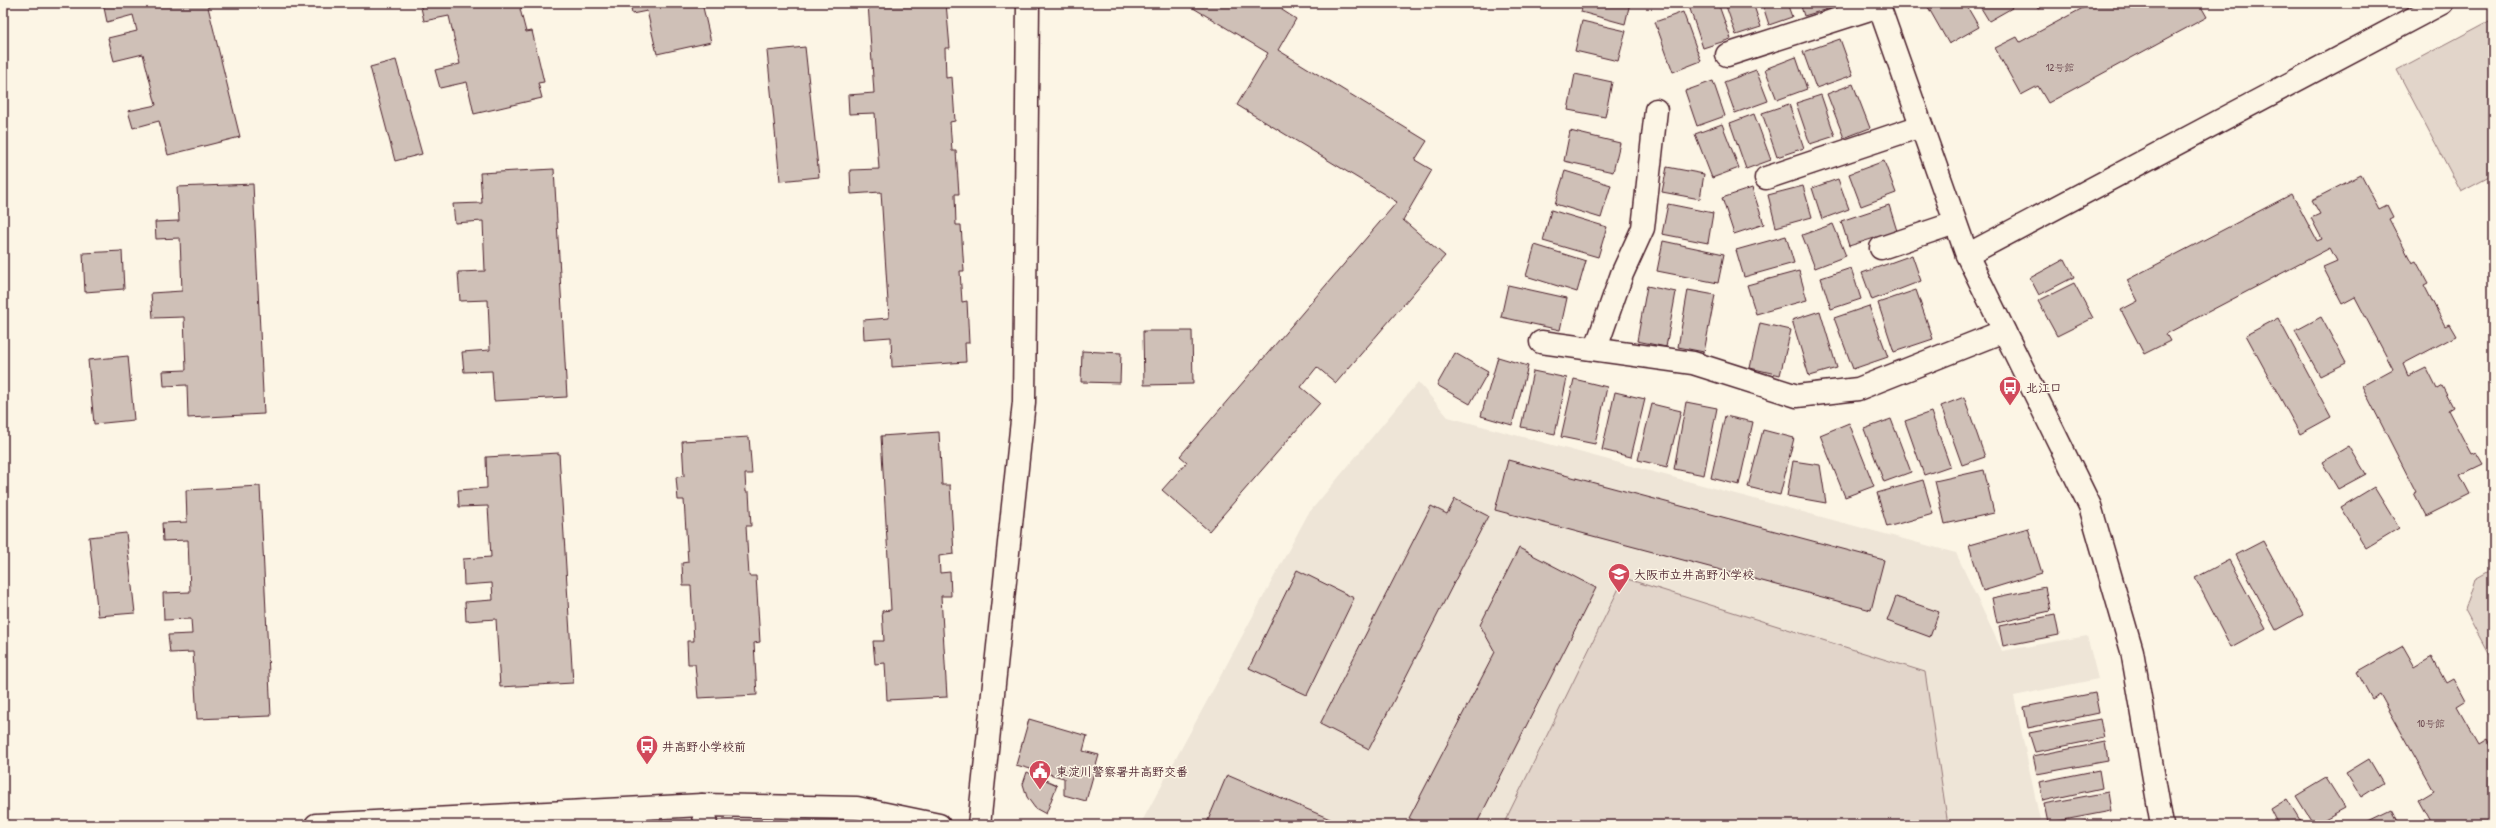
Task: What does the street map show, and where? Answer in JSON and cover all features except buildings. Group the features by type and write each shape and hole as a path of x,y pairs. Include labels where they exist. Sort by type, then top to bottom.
{"street":[{"path":"979,825 1024,402 1028,3"},
{"path":"1967,256 2442,3"},
{"path":"1727,55 1879,4 1967,256 2090,506 2132,651 2162,825"},
{"path":"1596,348 1622,274 1644,228 1656,110"},
{"path":"1766,178 1921,126"},
{"path":"1882,248 1955,223"},
{"path":"1541,342 1596,348 1693,363 1797,396 1858,389 2004,330"},
{"path":"316,825 704,815 857,808 939,825"}],"shaded area":[{"path":"2493,19 2493,175 2461,192 2397,70"},
{"name":"大阪市立井高野小学校","path":"1418,382 1448,417 1956,553 2002,651 2087,636 2098,679 2014,696 2041,825 1140,825 1308,514"},
{"path":"2493,569 2493,662 2465,610 2475,579"},
{"path":"1624,578 1925,672 1948,825 1516,825 1505,821"}],"place":[{"name":"北江口","path":"2010,406"},
{"name":"大阪市立井高野小学校","path":"1619,594"},
{"name":"井高野小学校前","path":"647,766"},
{"name":"東淀川警察署井高野交番","path":"1040,790"}]}
